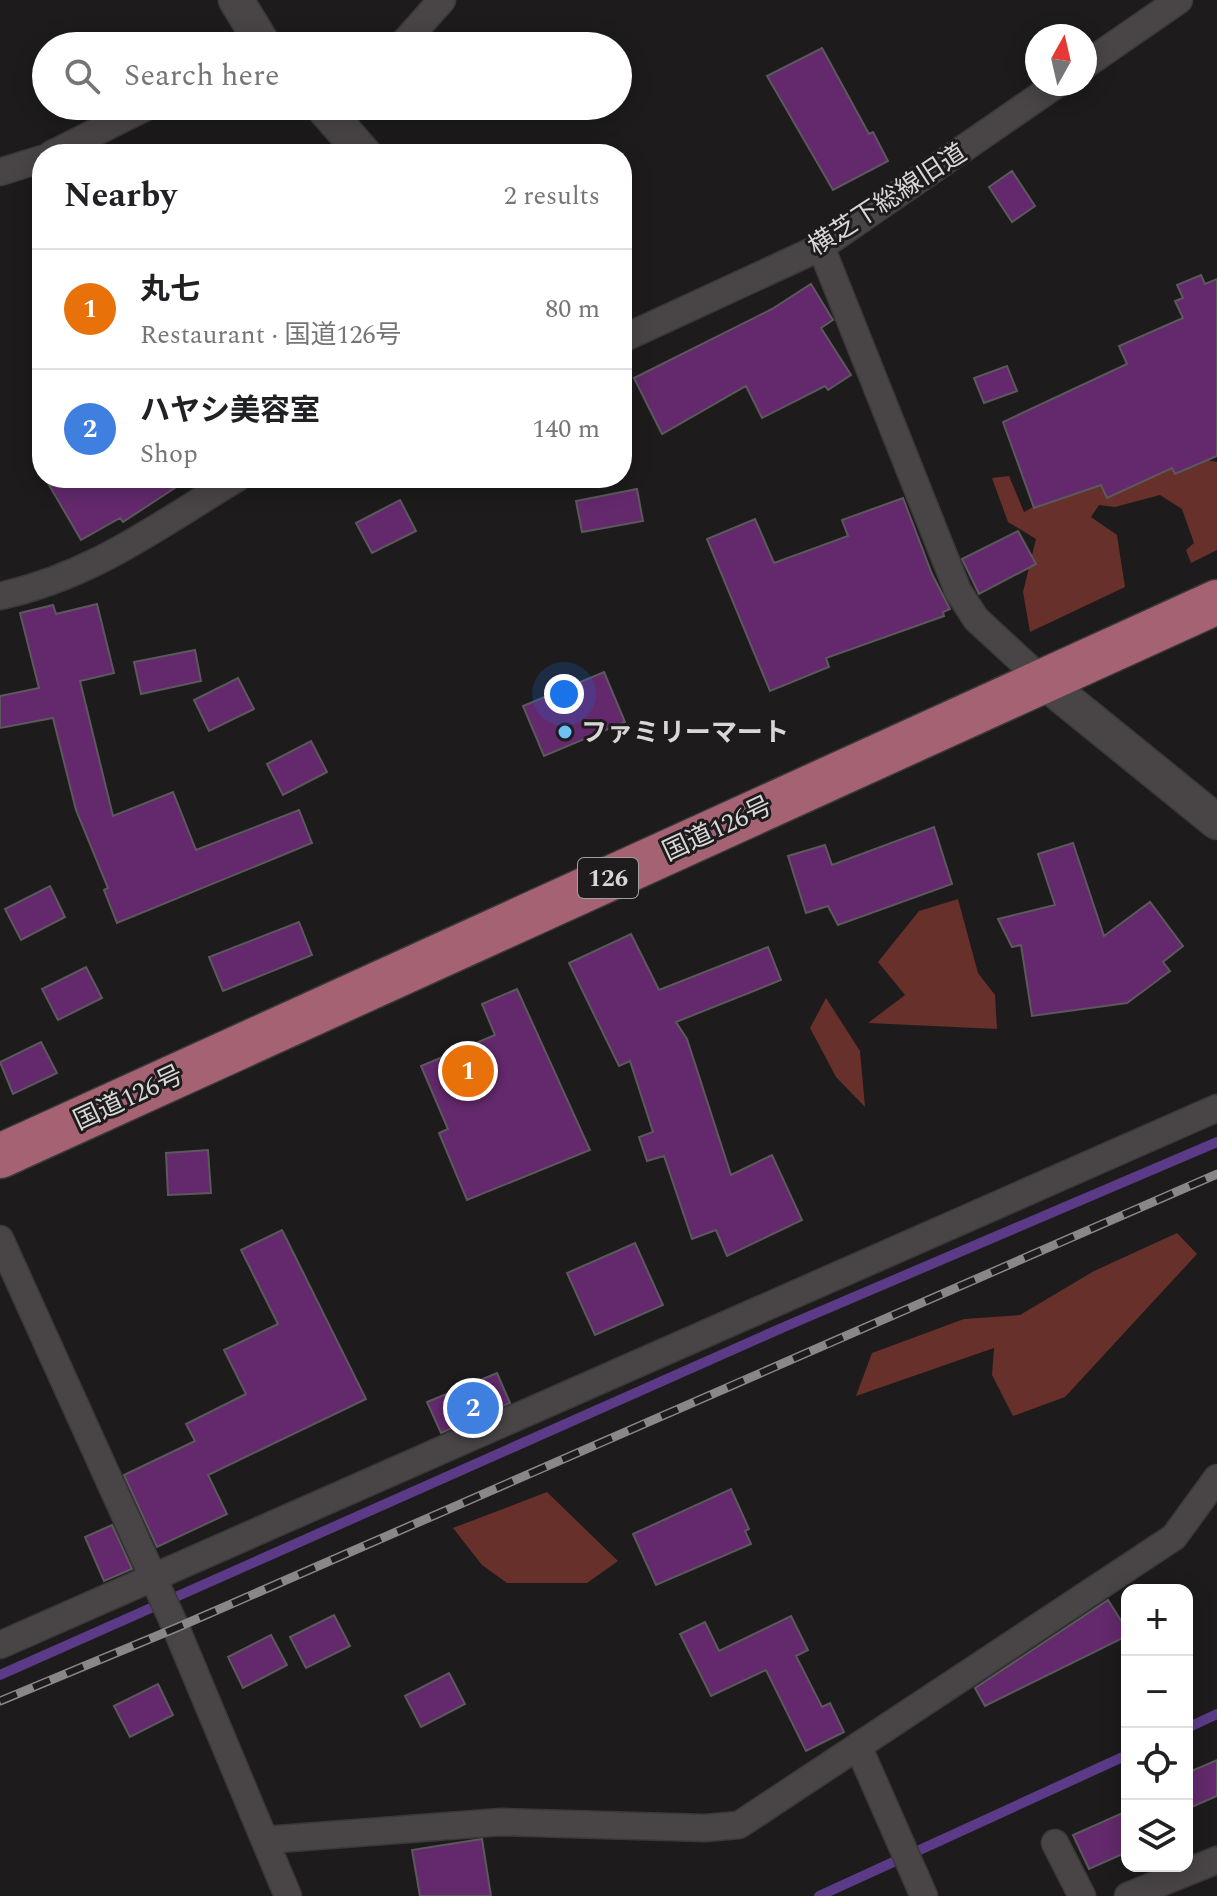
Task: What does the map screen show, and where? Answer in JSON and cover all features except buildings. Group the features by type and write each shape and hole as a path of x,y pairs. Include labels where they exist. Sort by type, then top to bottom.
{"highway":[{"name":"国道126号","path":"0,1156 1217,602"}],"street":[{"path":"236,0 252,32"},
{"path":"413,32 442,0"},
{"path":"1097,57 1179,0"},
{"name":"横芝下総線旧道","path":"632,334 821,247 1040,96"},
{"path":"72,144 120,120"},
{"path":"341,120 357,144"},
{"path":"0,172 32,162"},
{"path":"821,247 958,591 976,619 1042,680 1217,822"},
{"path":"0,596 50,584 93,566 221,488"},
{"path":"0,1645 1217,1108"},
{"path":"0,1239 153,1579 288,1896"},
{"path":"265,1840 501,1822 705,1828 739,1825 1174,1537 1217,1478"},
{"path":"858,1746 924,1896"},
{"path":"1055,1843 1082,1896"},
{"path":"1128,1896 1217,1860"}],"shaded area":[{"path":"1180,454 1217,462 1217,550 1191,563 1186,550 1194,543 1182,509 1160,495 1115,507 1099,505 1091,517 1117,535 1125,587 1030,632 1023,592 1036,539 1008,522 992,478 1009,476 1024,512 1082,480"},
{"path":"958,899 978,973 995,995 997,1029 868,1023 905,995 878,962 919,911"},
{"path":"826,998 860,1051 865,1107 836,1077 810,1028"},
{"path":"1177,1233 1197,1254 1065,1397 1013,1416 992,1375 994,1348 856,1396 872,1353 964,1319 1020,1315 1094,1271"},
{"path":"547,1492 618,1561 587,1583 507,1583 482,1565 453,1528"}],"waterway":[{"path":"0,1675 784,1327 1217,1142"},
{"path":"1193,1725 1217,1714"},
{"path":"819,1896 1121,1758"}],"railway":[{"path":"0,1701 176,1628 1217,1174"}],"place":[{"name":"ファミリーマート","path":"565,732"},
{"name":"丸七","path":"468,1071"},
{"name":"ハヤシ美容室","path":"473,1408"}]}
